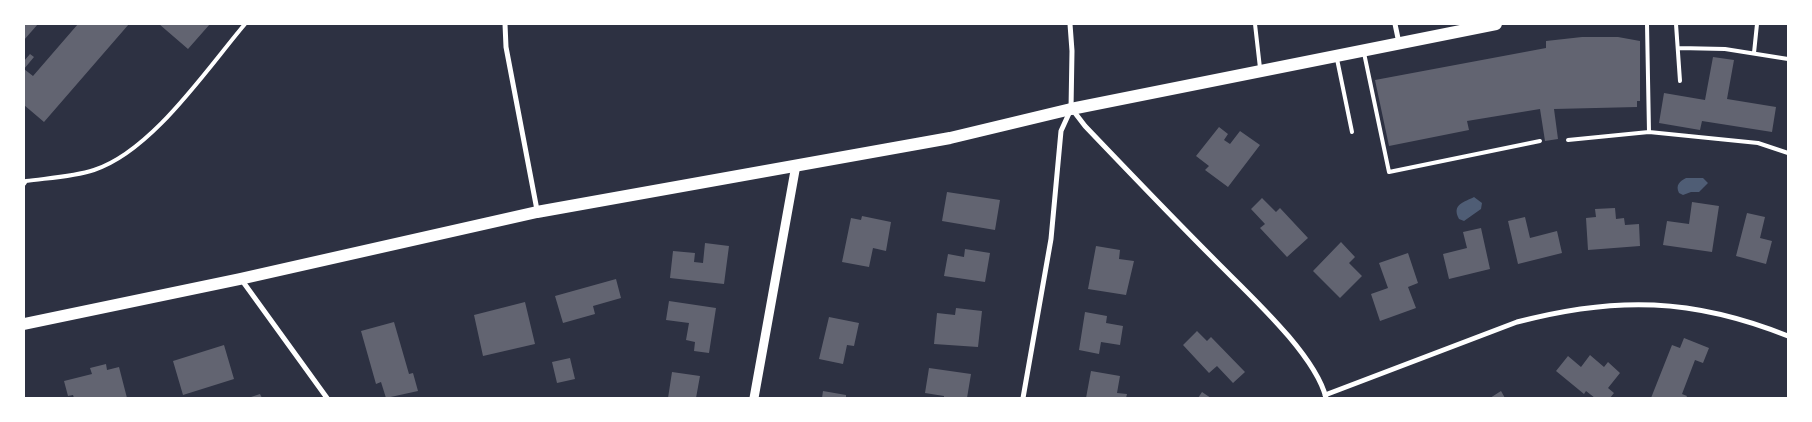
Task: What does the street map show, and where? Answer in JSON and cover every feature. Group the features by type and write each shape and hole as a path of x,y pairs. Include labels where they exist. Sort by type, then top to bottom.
{"main road":[{"path":"24,324 240,279 538,212 950,138 1071,109 1261,73 1496,24"}],"street":[{"path":"505,24 506,46 538,212"},
{"path":"1024,398 1051,240 1061,131 1071,109 1072,51 1070,24"},
{"path":"1395,24 1399,43"},
{"path":"1071,109 1085,126 1271,318 1302,354 1325,397 1517,322 1547,314 1610,305 1654,304 1716,312 1757,324 1788,336"},
{"path":"754,398 796,165"},
{"path":"240,279 327,398"}],"lane":[{"path":"24,184 26,181 95,170 126,156 162,122 245,24"},
{"path":"1255,24 1261,73"},
{"path":"1647,24 1649,132"},
{"path":"1676,24 1680,48 1680,81"},
{"path":"1754,53 1758,24"},
{"path":"1680,48 1725,49 1788,59"},
{"path":"1363,51 1389,172 1540,141"},
{"path":"1336,57 1352,132"},
{"path":"1568,140 1649,132 1758,143 1788,153"}],"water":[{"path":"1686,178 1703,178 1708,183 1699,192 1683,195 1679,193 1678,186"},
{"path":"1474,197 1482,203 1481,209 1464,221 1459,219 1457,210 1460,204"}],"building":[{"path":"24,24 38,24 24,40"},
{"path":"78,24 129,24 44,122 24,105 24,69 33,76"},
{"path":"159,24 210,24 188,49"},
{"path":"1582,37 1618,37 1640,41 1640,101 1637,101 1637,107 1554,109 1558,139 1545,141 1540,109 1467,121 1469,130 1389,146 1375,80 1546,48 1546,41"},
{"path":"30,54 34,57 24,69 24,61"},
{"path":"1713,57 1734,60 1727,99 1776,107 1772,132 1702,121 1700,130 1659,123 1664,93 1705,100"},
{"path":"1219,127 1228,134 1224,140 1230,144 1240,131 1260,145 1228,187 1205,170 1209,166 1196,156"},
{"path":"947,192 1000,200 995,230 942,221"},
{"path":"1262,198 1276,212 1280,208 1308,238 1287,257 1260,228 1265,224 1251,209"},
{"path":"1692,202 1719,206 1712,252 1663,245 1667,221 1689,224"},
{"path":"1615,208 1616,219 1624,218 1625,225 1639,224 1640,246 1588,250 1586,218 1596,217 1595,209"},
{"path":"1747,213 1765,217 1760,238 1772,241 1766,264 1736,256"},
{"path":"862,216 891,222 886,251 873,248 869,267 842,262 851,218 861,220"},
{"path":"1525,217 1530,238 1557,231 1562,253 1518,264 1508,221"},
{"path":"1481,228 1490,269 1449,279 1443,254 1467,248 1463,232"},
{"path":"1341,242 1355,257 1349,263 1362,276 1340,298 1313,271"},
{"path":"705,243 729,246 724,284 670,278 673,251 695,253 694,262 703,263"},
{"path":"1096,246 1120,250 1119,259 1134,261 1126,295 1088,289"},
{"path":"965,249 990,253 985,282 944,276 948,254 964,257"},
{"path":"1408,253 1418,283 1408,287 1416,308 1380,321 1371,294 1388,288 1379,263"},
{"path":"616,279 621,298 593,306 595,314 563,323 555,296"},
{"path":"669,301 716,308 709,353 694,351 695,342 686,340 689,323 666,320"},
{"path":"525,302 535,344 483,356 474,315"},
{"path":"956,308 982,311 978,347 934,344 937,313 955,315"},
{"path":"1085,312 1107,316 1106,323 1123,326 1120,345 1101,342 1099,354 1079,350"},
{"path":"829,317 859,323 854,346 847,345 843,364 819,359"},
{"path":"394,322 409,374 413,373 418,391 386,398 381,382 376,384 361,331"},
{"path":"1197,331 1207,341 1211,337 1245,372 1233,383 1217,366 1209,373 1183,345"},
{"path":"1684,338 1709,348 1703,363 1695,360 1682,394 1687,396 1686,398 1651,398 1672,345 1680,348"},
{"path":"224,345 234,379 183,395 173,361"},
{"path":"1590,355 1604,367 1608,362 1620,373 1608,388 1614,393 1610,398 1595,398 1586,391 1584,394 1556,371 1568,356 1581,367"},
{"path":"570,358 575,379 557,383 552,362"},
{"path":"106,364 107,370 119,367 127,398 74,398 73,395 68,396 64,381 92,374 90,368"},
{"path":"929,368 971,374 967,398 944,398 944,396 925,393"},
{"path":"1091,371 1120,376 1117,393 1127,394 1126,398 1086,398"},
{"path":"672,372 700,376 696,398 668,398"},
{"path":"823,391 846,395 846,398 822,398"},
{"path":"1501,391 1505,398 1490,398"},
{"path":"1202,392 1211,398 1198,398"},
{"path":"260,394 262,398 248,398"}]}
